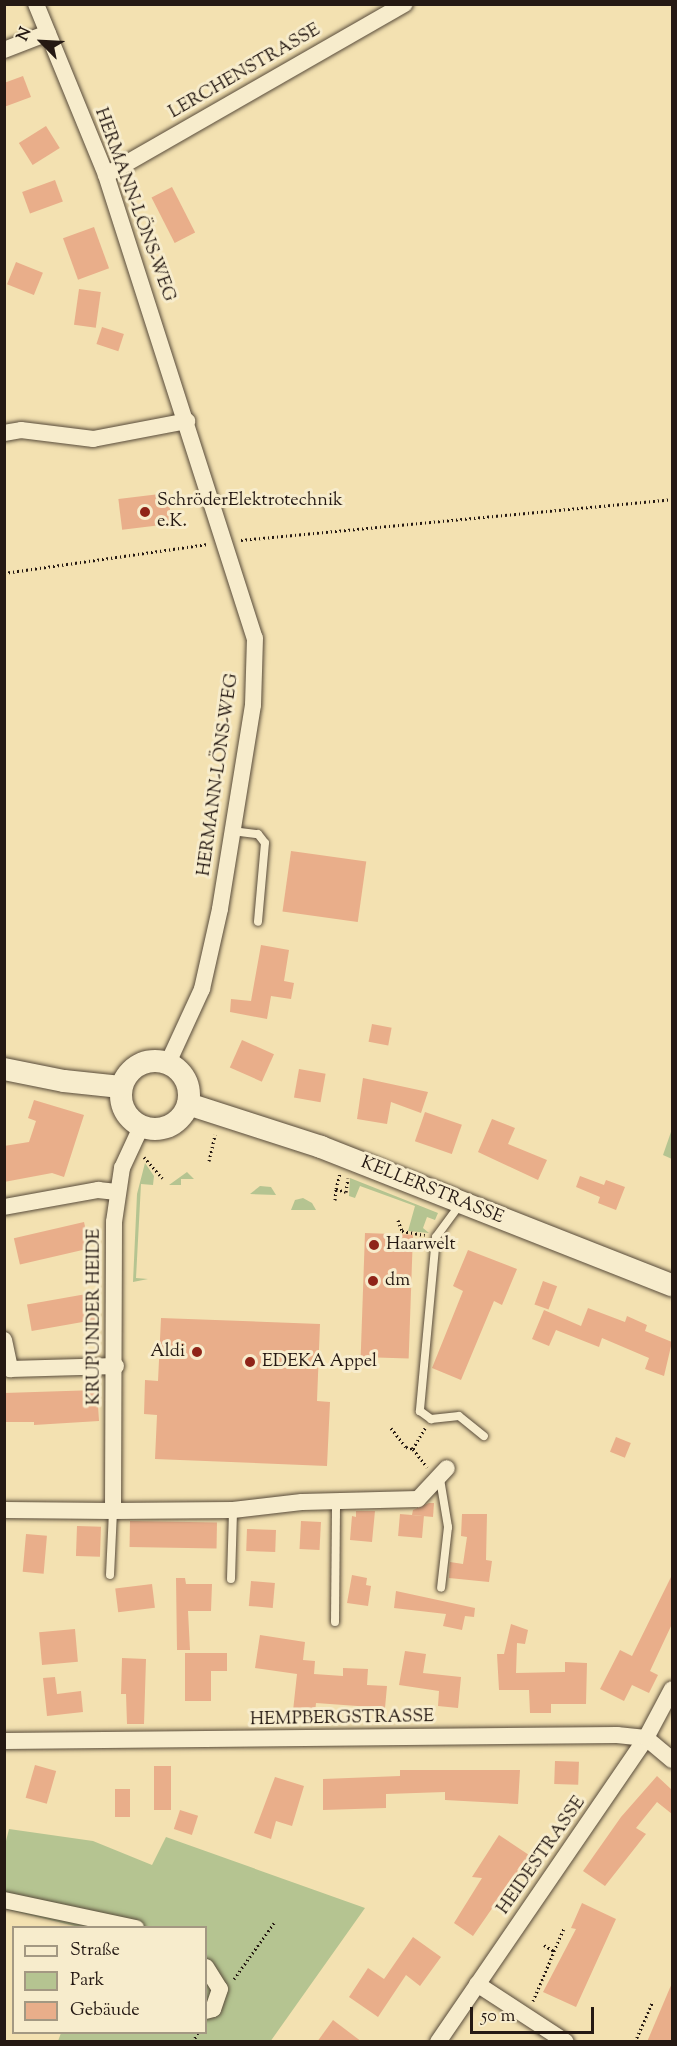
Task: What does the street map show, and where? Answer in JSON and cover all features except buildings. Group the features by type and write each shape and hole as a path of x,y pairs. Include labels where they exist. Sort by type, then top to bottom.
{"main road":[{"path":"144,1062 168,1063 186,1080 188,1104 178,1121 160,1129 141,1127 124,1110 121,1087 126,1076 144,1062"},
{"path":"4,1069 64,1081 121,1087"},
{"name":"KELLERSTRASSE","path":"188,1104 321,1147 672,1285"}],"street":[{"name":"HERMANN-LÖNS-WEG","path":"36,4 106,175 255,638 253,705 202,989 168,1063"},
{"name":"LERCHENSTRASSE","path":"106,175 404,4"},
{"path":"4,50 48,33"},
{"path":"4,433 21,430 93,439 187,421"},
{"name":"KRUPUNDER HEIDE","path":"113,1511 117,1292 111,1273 117,1192 123,1168 141,1127"},
{"path":"4,1207 98,1190 117,1192"},
{"path":"4,1340 7,1370 116,1365"},
{"path":"4,1509 233,1510 336,1501 418,1499 444,1473"},
{"name":"HEIDESTRASSE","path":"438,2042 646,1738 672,1689"},
{"name":"HEMPBERGSTRASSE","path":"4,1741 617,1735 646,1738"},
{"path":"646,1738 672,1760"},
{"path":"4,1900 127,1926"},
{"path":"207,1969 220,1989 213,2009 207,2011"},
{"path":"477,1984 566,2042"}],"lane":[{"path":"232,831 258,834 265,843 258,922"},
{"path":"461,1203 436,1237 420,1411 431,1419 459,1416 484,1436"},
{"path":"441,1588 448,1527 444,1473"},
{"path":"334,1622 336,1501"},
{"path":"231,1579 233,1510"},
{"name":"KRUPUNDER HEIDE","path":"110,1575 113,1511"}],"path":[{"path":"4,573 225,541 672,499"},
{"path":"209,1161 215,1135"},
{"path":"143,1156 162,1178"},
{"path":"335,1200 341,1171"},
{"path":"336,1189 346,1192 349,1174"},
{"path":"399,1220 402,1231 436,1237"},
{"path":"413,1449 431,1419"},
{"path":"392,1428 406,1448 413,1449 444,1473"},
{"path":"233,1980 274,1923"},
{"path":"526,2016 564,1928"},
{"path":"544,1946 554,1951"},
{"path":"634,2042 653,2001"}],"green space":[{"path":"672,1129 672,1159 663,1155"},
{"path":"145,1163 154,1176 153,1185 141,1184 136,1278 148,1279 133,1282 137,1194"},
{"path":"187,1172 194,1179 181,1179 181,1185 169,1185"},
{"path":"350,1178 438,1213 435,1220 427,1217 423,1228 429,1233 408,1231 415,1206 360,1186 355,1198 349,1196"},
{"path":"260,1186 271,1187 276,1195 250,1194"},
{"path":"303,1198 312,1203 316,1210 291,1210 295,1200"},
{"path":"9,1829 93,1841 152,1865 166,1837 365,1908 270,2042 58,2041 61,2034 207,2034 207,1926 75,1926 5,1909 5,1845"}],"place":[{"name":"SchröderElektrotechnik e.K.","path":"145,512"},
{"name":"Haarwelt","path":"374,1245"},
{"name":"dm","path":"373,1281"},
{"name":"Aldi","path":"197,1352"},
{"name":"EDEKA Appel","path":"250,1362"}]}
